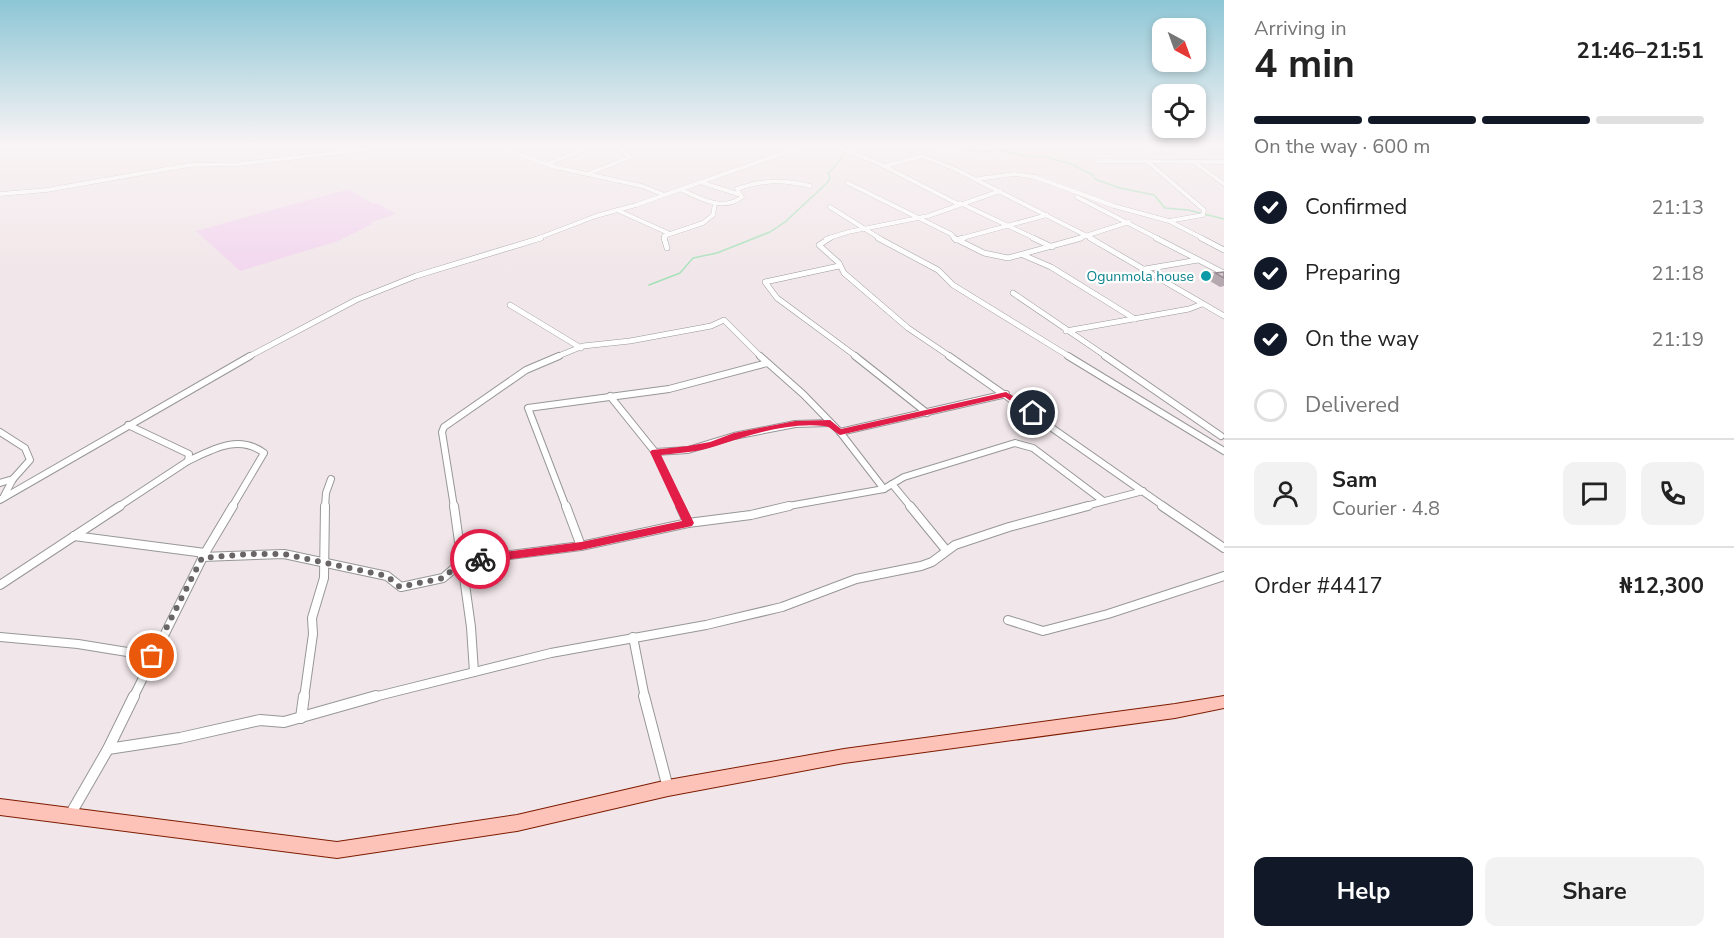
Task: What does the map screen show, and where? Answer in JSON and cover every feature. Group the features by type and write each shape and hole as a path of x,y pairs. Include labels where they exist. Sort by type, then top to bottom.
{"street":[{"path":"0,194 54,189"},
{"path":"649,189 662,194"},
{"path":"1,499 224,370 356,300 427,273 553,234 680,189 715,203 737,202 742,197 722,189"},
{"path":"738,189 738,194"},
{"path":"860,189 951,234 956,240 997,257 1008,258 1023,255 1128,222"},
{"path":"929,189 1052,246"},
{"path":"996,189 1086,235 1224,316"},
{"path":"1062,189 1224,273"},
{"path":"1066,189 1114,206 1169,221 1224,250"},
{"path":"1169,221 1204,213 1196,202 1180,189"},
{"path":"1000,191 918,218 848,232 820,243 820,247 844,273 908,328 1006,394 1224,548"},
{"path":"667,248 663,238 668,233 703,223 713,215 715,203"},
{"path":"830,207 898,250 938,270 953,285 1224,451"},
{"path":"617,210 668,233"},
{"path":"956,240 1047,215"},
{"path":"1023,255 1060,272 1136,319"},
{"path":"1144,269 1198,260"},
{"path":"839,266 765,282 777,298 822,330 927,413"},
{"path":"1013,293 1222,435 1208,442"},
{"path":"1066,331 1189,309 1202,304"},
{"path":"510,305 581,348"},
{"path":"474,672 463,561 442,436 444,427 526,370 581,348 711,326 724,320 840,432 884,489"},
{"path":"581,546 528,408 669,389 767,363"},
{"path":"840,432 1006,394"},
{"path":"610,396 655,452 688,523"},
{"path":"655,452 688,450 734,436 795,424 830,423"},
{"path":"128,425 186,452 190,457 188,461"},
{"path":"0,432 26,448 30,460 13,479 1,499"},
{"path":"0,585 188,461 222,444 240,443 259,448 264,453 204,555 108,748 68,817"},
{"path":"74,536 204,555 284,554 387,576 400,587 443,578 463,561 581,546 688,523 751,515 810,501 884,489 904,477 1015,443 1033,448 1102,500"},
{"path":"301,718 312,618 324,578 322,528 326,493 331,478"},
{"path":"0,483 13,479"},
{"path":"892,484 946,550"},
{"path":"108,748 180,738 260,720 284,722 404,688 633,637 706,625 782,607 856,579 921,566 932,562 946,550 1009,528 1102,500 1143,491"},
{"path":"1008,620 1043,631 1108,614 1224,576"},
{"path":"0,637 78,644 152,656"},
{"path":"633,637 641,684 668,788"},
{"path":"0,807 337,850 517,823 668,788 844,756 1175,711 1224,702"}],"shaded area":[{"path":"349,189 373,204 377,203 396,214 371,222 372,224 338,241 240,271 196,231"}],"building":[{"path":"1224,272 1224,278 1215,273"}],"waterway":[{"path":"649,285 680,273 693,258 717,253 770,232 785,222 821,189"},
{"path":"1124,189 1154,195 1165,208 1188,210 1224,219"}],"way so far":[{"path":"152,656 202,558 284,554 387,576 400,587 443,578 463,561 480,559"}],"place":[{"name":"Ogunmola house","path":"1206,276"}],"route":[{"path":"480,559 581,546 688,523 655,452 688,450 734,436 795,424 830,423 840,432 1006,394 1033,413"}]}
